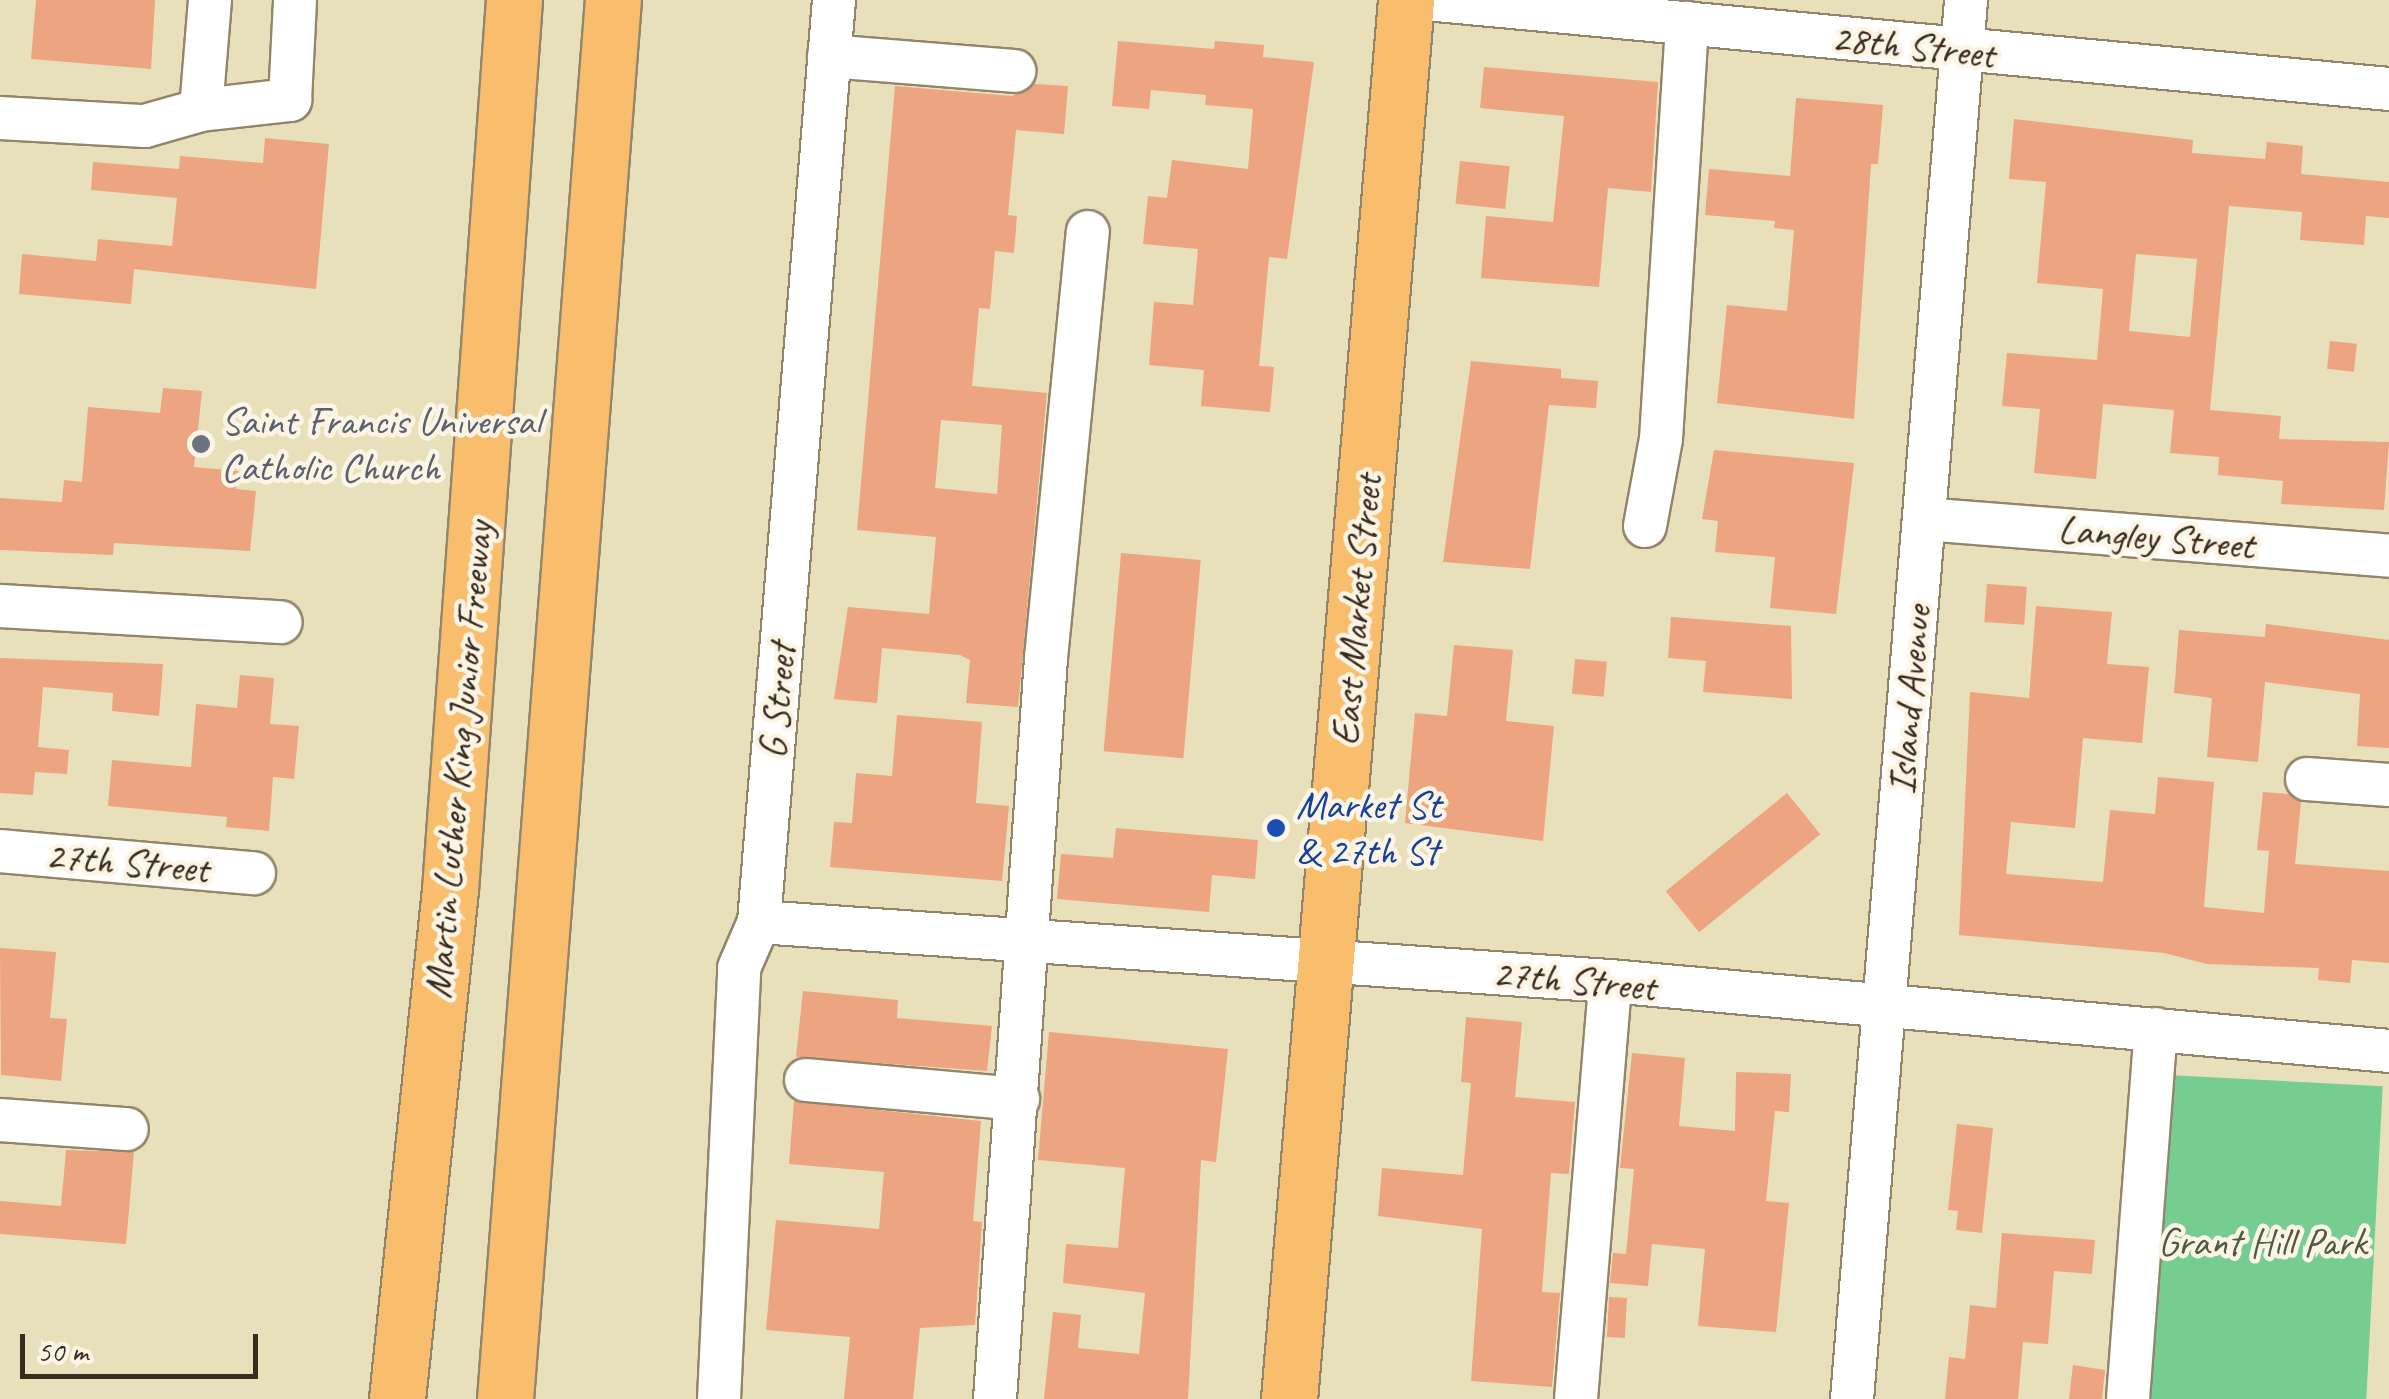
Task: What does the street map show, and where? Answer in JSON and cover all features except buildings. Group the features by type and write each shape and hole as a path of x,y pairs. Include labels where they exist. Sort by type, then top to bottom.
{"main road":[{"name":"East Market Street","path":"1290,1399 1406,0"},
{"name":"Martin Luther King Junior Freeway","path":"398,1399 450,890 496,252 503,13"},
{"path":"506,1399 608,104 624,19"}],"street":[{"path":"201,110 210,0"},
{"path":"0,118 145,126 201,110 290,100 295,0"},
{"name":"G Street","path":"718,1399 739,968 758,922 834,0"},
{"name":"28th Street","path":"1437,0 2389,89"},
{"name":"Island Avenue","path":"1852,1399 1966,0"},
{"path":"1645,526 1661,439 1687,23"},
{"path":"829,56 1014,71"},
{"path":"995,1399 1030,940 1046,658 1088,232"},
{"name":"Langley Street","path":"1924,520 2389,556"},
{"path":"0,606 281,622"},
{"path":"2308,779 2389,785"},
{"name":"27th Street","path":"0,851 254,873"},
{"name":"27th Street","path":"758,922 1610,982 2389,1051"},
{"path":"1576,1399 1610,982"},
{"path":"2128,1399 2156,1029"},
{"path":"806,1080 1018,1100"},
{"path":"0,1120 127,1129"}],"green space":[{"name":"Grant Hill Park","path":"2168,1075 2383,1086 2366,1399 2151,1399"}],"place":[{"name":"Saint Francis Universal Catholic Church","path":"201,444"},
{"name":"Market St & 27th St","path":"1276,828"}]}
